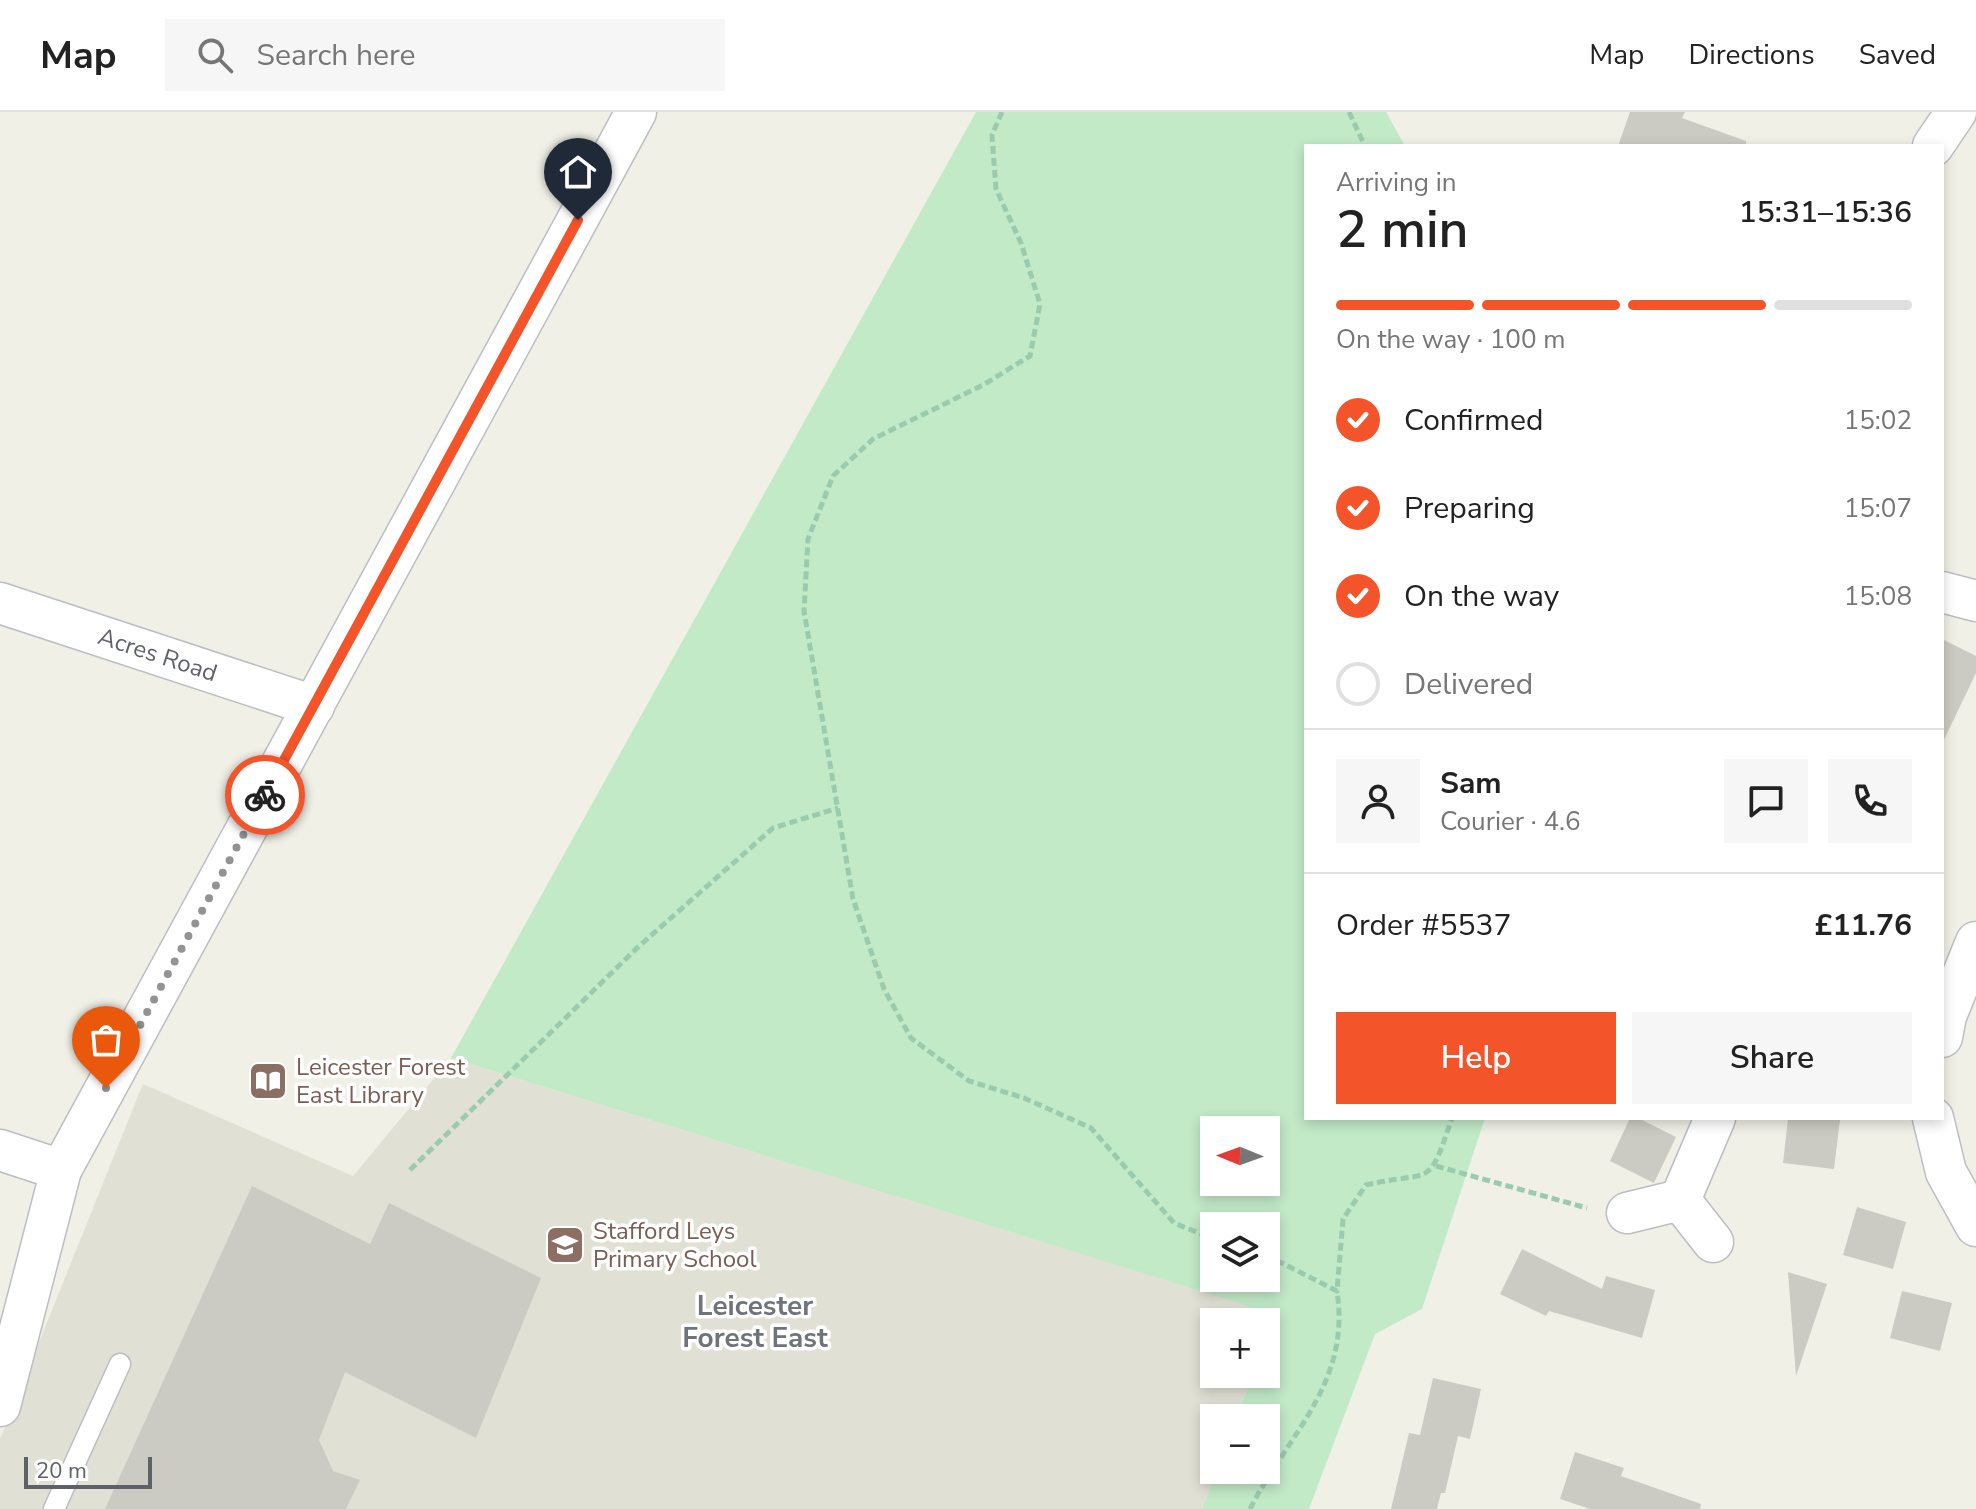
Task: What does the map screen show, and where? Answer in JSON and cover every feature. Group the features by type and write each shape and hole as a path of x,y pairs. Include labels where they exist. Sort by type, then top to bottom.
{"street":[{"path":"0,1406 61,1170 636,112"},
{"path":"1934,144 1956,112"},
{"path":"1944,593 1976,601"},
{"name":"Acres Road","path":"0,603 314,706"},
{"path":"1944,1026 1976,942"},
{"path":"1680,1200 1714,1120"},
{"path":"1933,1120 1946,1172 1976,1226"},
{"path":"0,1150 61,1170"},
{"path":"1627,1213 1680,1200"},
{"path":"1680,1200 1713,1242"}],"lane":[{"path":"54,1509 120,1364"}],"path":[{"path":"1002,112 992,135 996,189 1021,243 1040,304 1030,356 983,385 873,439 833,476 808,539 804,611 853,899 884,989 911,1038 969,1081 1024,1098 1091,1128 1174,1223 1200,1233"},
{"path":"1349,112 1364,144"},
{"path":"410,1170 638,947 773,828 838,808"},
{"path":"1250,1509 1332,1373 1342,1324 1337,1291 1343,1219 1366,1185 1417,1180 1436,1166 1451,1120"},
{"path":"1436,1166 1589,1209 1627,1213"},
{"path":"1280,1262 1337,1291"}],"shaded area":[{"name":"Stafford Leys Primary School","path":"451,1058 1256,1308 1200,1308 1200,1388 1248,1388 1241,1404 1200,1404 1200,1484 1212,1484 1202,1509 0,1509 0,1439 143,1084 353,1176"}],"green space":[{"path":"976,112 1386,112 1404,144 1304,144 1304,1120 1484,1120 1422,1309 1375,1334 1309,1509 1202,1509 1212,1484 1280,1484 1280,1404 1241,1404 1248,1388 1280,1388 1280,1308 1255,1308 1203,1292 1280,1292 1280,1212 1200,1212 1200,1291 451,1058"}],"building":[{"path":"1630,112 1685,112 1682,118 1746,141 1746,144 1619,144"},
{"path":"1944,640 1976,656 1976,673 1944,740"},
{"path":"1629,1120 1642,1120 1676,1137 1654,1183 1610,1161"},
{"path":"1788,1120 1840,1120 1834,1169 1783,1163"},
{"path":"252,1186 370,1244 389,1203 541,1278 476,1438 345,1372 319,1440 333,1471 360,1480 346,1509 105,1509"},
{"path":"1857,1207 1906,1222 1893,1269 1843,1255"},
{"path":"1522,1249 1602,1289 1606,1276 1655,1290 1642,1338 1549,1311 1546,1316 1500,1294"},
{"path":"1788,1272 1827,1284 1796,1376"},
{"path":"1902,1291 1952,1303 1940,1351 1890,1338"},
{"path":"1433,1378 1481,1389 1470,1439 1458,1436 1445,1493 1441,1493 1437,1509 1391,1509 1409,1433 1420,1435"},
{"path":"1575,1452 1624,1468 1621,1476 1701,1504 1700,1509 1590,1509 1560,1499"}],"way so far":[{"path":"106,1088 265,795"}],"place":[{"name":"Leicester Forest East Library","path":"268,1081"},
{"name":"Stafford Leys Primary School","path":"565,1245"}],"district":[{"name":"Leicester Forest East","path":"755,1322"}],"route":[{"path":"265,795 578,220"}]}
